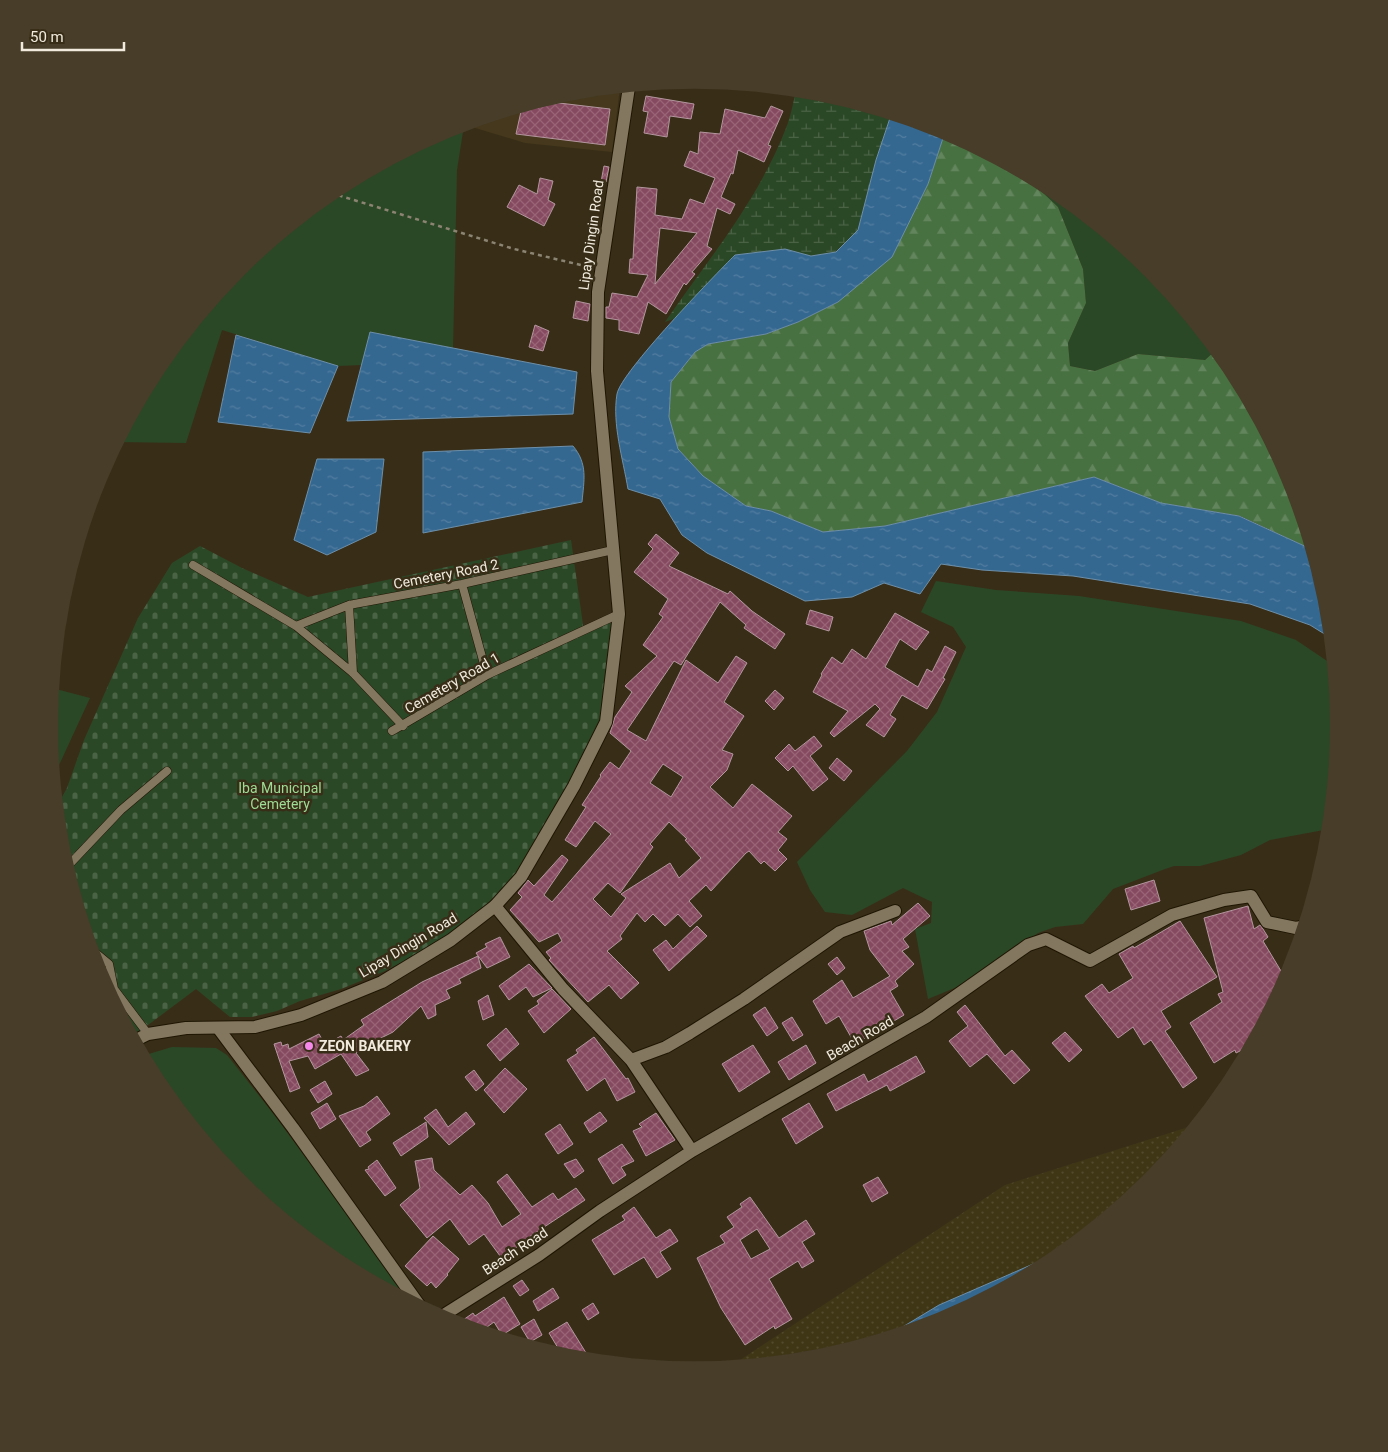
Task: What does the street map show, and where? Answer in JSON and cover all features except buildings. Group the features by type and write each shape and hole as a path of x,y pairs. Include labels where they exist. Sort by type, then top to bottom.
{"street":[{"name":"Lipay Dingin Road","path":"140,1038 148,1034 186,1028 255,1027 301,1015 382,982 450,940 495,906 520,877 534,856 574,786 606,722 619,614 598,371 600,270 628,93"},
{"name":"Beach Road","path":"448,1313 539,1255 600,1211 692,1151 926,1017 1028,945 1046,939 1090,961 1172,915 1224,900 1251,896 1268,922 1298,927"},
{"path":"495,906 563,989 631,1060 692,1151"},
{"path":"631,1060 666,1047 690,1033 744,999 840,932 895,911"},
{"path":"218,1028 293,1128 414,1298"}],"lane":[{"name":"Cemetery Road 2","path":"296,626 349,605 462,584 613,550"},
{"name":"Cemetery Road 1","path":"193,565 296,626 353,673 403,726 487,675 619,614"},
{"path":"462,584 487,675"},
{"path":"349,605 353,673"},
{"path":"392,731 403,726"},
{"path":"72,861 121,810 166,771"},
{"path":"101,958 109,964 114,987"},
{"path":"115,991 148,1034"}],"path":[{"path":"341,196 514,249 600,270"}],"shaded area":[{"path":"619,94 612,152 525,143 476,128 529,111"}],"green space":[{"path":"794,98 859,111 889,120 876,160 858,230 835,252 811,256 785,249 735,255 676,318 665,322 732,228 762,180 791,114"},
{"path":"463,133 457,170 453,348 371,332 362,365 338,366 222,330 186,443 124,442 165,372 215,306 274,247 340,197 412,155"},
{"path":"942,140 976,155 1012,175 1046,196 1058,207 1083,269 1086,303 1068,343 1070,366 1095,371 1138,354 1205,360 1211,355 1245,408 1265,444 1282,482 1304,546 1240,516 1161,503 1094,477 885,526 823,532 771,511 746,506 703,476 678,449 669,417 671,382 695,352 708,344 766,334 798,322 838,302 928,184"},
{"path":"1046,196 1114,247 1144,276 1173,306 1211,355 1205,360 1138,354 1095,371 1070,366 1068,343 1086,303 1083,269 1058,207"},
{"name":"Iba Municipal Cemetery","path":"571,540 584,632 613,619 600,724 569,787 530,856 504,891 448,938 385,971 341,989 300,1001 277,1011 252,1017 230,1017 196,989 137,1033 123,1008 91,931 79,891 70,850 62,797 84,740 138,618 172,563 200,546 242,568 308,597"},
{"path":"936,581 996,590 1079,596 1241,621 1296,640 1327,661 1330,726 1329,768 1321,830 1270,840 1241,855 1200,866 1174,866 1113,889 1083,924 1055,927 1038,933 969,982 928,999 915,929 931,923 932,902 903,888 852,915 825,912 810,890 797,862 907,751 937,712 966,647 953,627 921,612"},
{"path":"59,690 90,698 59,765"},
{"path":"172,1047 216,1048 227,1055 275,1116 405,1293 340,1255 274,1205 215,1146 165,1080 149,1054"}],"sand":[{"path":"1188,1127 1173,1146 1114,1205 1081,1231 1033,1264 939,1305 899,1329 859,1341 818,1350 739,1361 1005,1185"}],"water":[{"path":"889,120 942,140 928,184 892,257 838,302 798,322 766,334 708,344 695,352 671,382 669,417 678,449 703,476 746,506 771,511 823,532 885,526 1094,477 1161,503 1239,516 1305,546 1323,633 1310,625 1250,604 1073,576 982,570 941,564 920,594 884,583 852,597 805,601 707,553 682,535 660,499 628,489 619,441 616,405 617,394 622,383 634,366 708,282 735,255 785,249 811,256 836,252 858,230 876,160"},
{"path":"370,332 577,372 573,414 347,421"},
{"path":"236,335 338,366 310,433 218,422"},
{"path":"573,446 581,459 584,472 582,502 423,533 423,452"},
{"path":"317,459 384,459 376,532 327,555 294,540"},
{"path":"1033,1264 976,1297 900,1329 939,1305"}],"place":[{"name":"ZEON BAKERY","path":"309,1046"}]}
